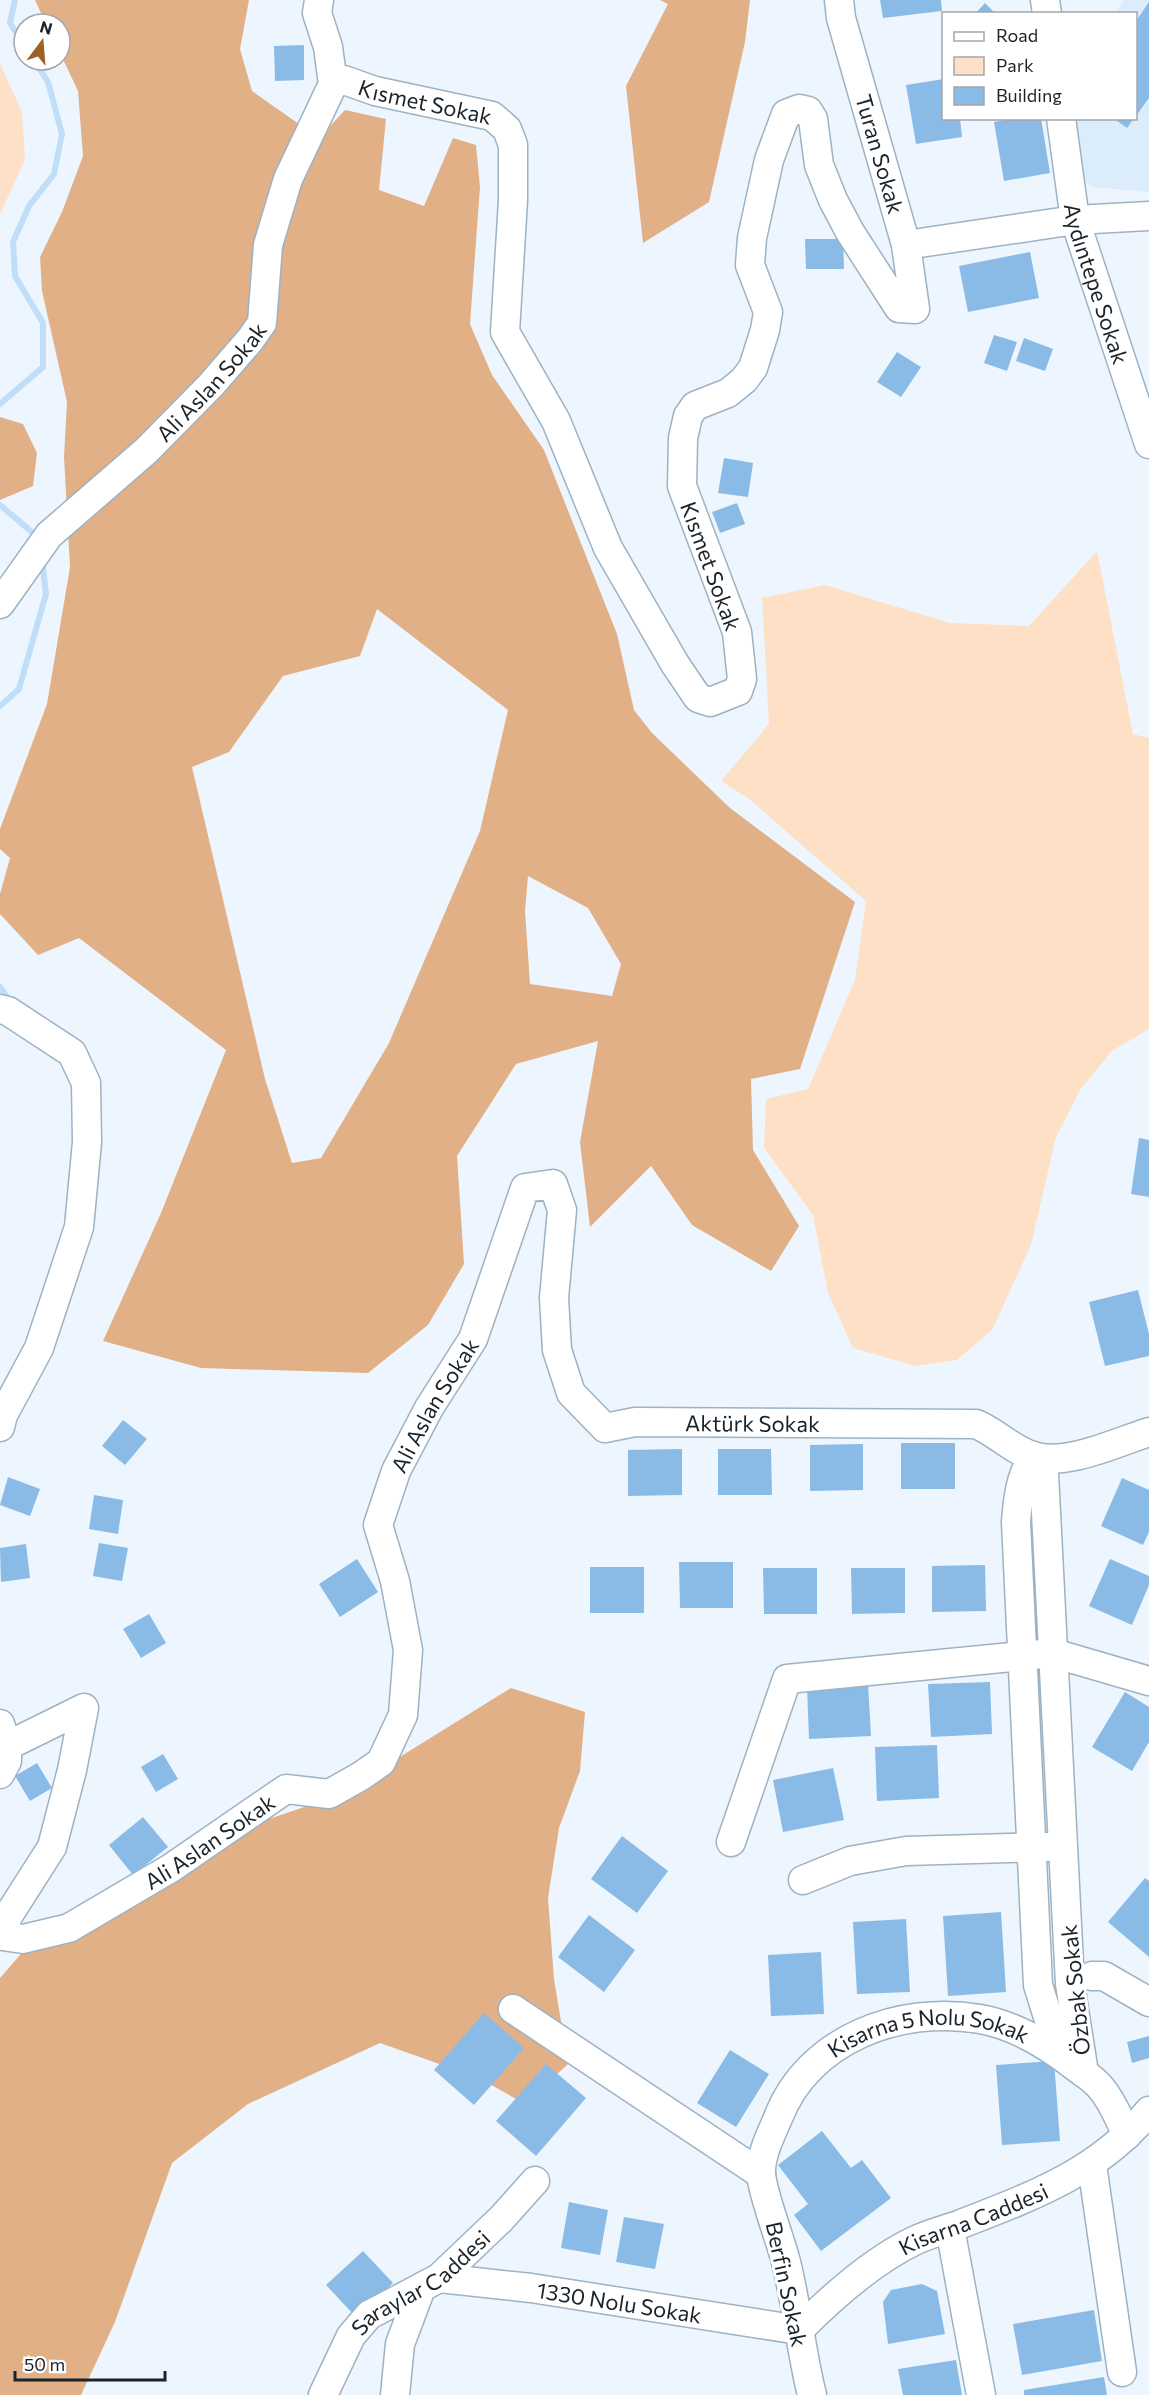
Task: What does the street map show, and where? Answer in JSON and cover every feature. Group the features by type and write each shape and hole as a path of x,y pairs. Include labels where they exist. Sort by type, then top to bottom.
{"street":[{"path":"320,0 317,13 327,46 333,84"},
{"name":"Turan Sokak","path":"839,0 844,29 906,244 915,309"},
{"name":"Kısmet Sokak","path":"333,84 344,80 375,91 492,116 507,129 513,145 513,167 505,332 556,421 608,548 698,698 710,702 738,692 742,680 738,632 682,486 683,438 688,416 695,406 728,393 744,380 753,368 768,312 750,265 752,238 769,160 786,114 799,109 808,111 813,120 819,165 833,200 850,232 899,308 915,309"},
{"name":"Ali Aslan Sokak","path":"0,604 41,546 147,450 211,385 250,340 261,323 267,245 288,178 333,84"},
{"name":"Aydıntepe Sokak","path":"1061,120 1075,220 1149,444"},
{"path":"906,244 1075,220 1149,216"},
{"path":"0,1427 3,1415 39,1348 79,1227 87,1142 86,1083 72,1053 4,1010"},
{"name":"Ali Aslan Sokak","path":"4,1735 84,1708 72,1770 52,1847 8,1916 2,1936 23,1939 69,1928 171,1868 286,1789 329,1794 381,1762 403,1715 408,1650 395,1581 378,1525 396,1471 429,1408 473,1339 525,1188 553,1184"},
{"name":"Aktürk Sokak","path":"553,1184 561,1210 554,1298 557,1350 571,1393 605,1428 635,1422 976,1424 994,1432 1033,1456 1060,1460 1149,1432"},
{"name":"Özbak Sokak","path":"1033,1456 1044,1473 1070,1984 1084,2073 1052,2030 1045,2015 1038,1985 1016,1522 1018,1490 1033,1456"},
{"path":"731,1842 787,1679 1053,1653 1149,1681"},
{"path":"0,1774 7,1761 4,1735"},
{"path":"803,1880 850,1861 906,1851 1063,1847"},
{"path":"1092,1976 1104,1976 1149,2002"},
{"path":"513,2009 761,2174"},
{"name":"Kisarna 5 Nolu Sokak","path":"761,2174 768,2141 787,2094 805,2072 850,2037 902,2020 941,2016 981,2019 1018,2031 1057,2052 1100,2086 1111,2102 1127,2135"},
{"name":"Kisarna Caddesi","path":"799,2330 893,2253 915,2240 1031,2197 1092,2165 1127,2135 1149,2111"},
{"path":"1092,2165 1122,2372"},
{"name":"Berfin Sokak","path":"761,2174 788,2272 812,2395"},
{"name":"Saraylar Caddesi","path":"323,2395 351,2336 369,2316 430,2283 501,2219 536,2181"},
{"path":"950,2228 981,2395"},
{"path":"395,2395 400,2344 430,2283"},
{"name":"1330 Nolu Sokak","path":"430,2283 531,2288 799,2330"}],"shaded area":[{"path":"35,0 249,0 240,49 252,91 319,138 345,110 386,119 379,190 424,206 453,138 476,145 480,187 470,324 492,375 544,450 617,634 634,710 652,733 730,808 855,902 800,1069 751,1079 753,1150 799,1226 771,1271 692,1225 651,1166 590,1227 580,1142 598,1041 516,1064 457,1156 464,1264 428,1325 368,1373 201,1368 103,1341 161,1213 226,1050 79,938 38,955 0,914 0,894 10,858 0,849 0,829 47,704 70,567 64,457 67,402 42,291 40,257 62,212 83,156 78,91 69,72 72,72 72,12 40,12","holes":["377,609 508,710 480,831 389,1043 321,1158 292,1163 265,1079 192,767 229,752 283,676 360,656","528,876 588,908 621,964 612,996 530,984 525,911"]},
{"path":"660,0 750,0 745,42 709,202 643,243 626,86 668,4"},
{"path":"1124,0 1149,0 1149,192 1092,187 1084,180 1073,120 1137,120 1137,12 1116,12"},
{"path":"0,417 23,424 37,453 33,486 0,500"},
{"path":"511,1688 585,1712 580,1771 559,1828 548,1898 554,1979 568,2064 525,2104 479,2078 380,2043 248,2104 172,2163 115,2322 81,2395 0,2395 0,1978 33,1940 213,1838 337,1796"}],"green space":[{"path":"0,64 22,112 25,160 0,214"},
{"path":"1097,551 1133,734 1149,738 1149,1029 1112,1051 1080,1090 1056,1137 1031,1245 992,1330 957,1360 915,1366 853,1348 828,1293 813,1215 764,1148 766,1099 808,1089 855,980 866,901 749,799 721,781 769,724 762,598 825,585 950,623 1029,626"}],"building":[{"path":"880,0 941,0 942,11 883,18"},
{"path":"1149,2 1149,98 1137,115 1137,20"},
{"path":"985,3 994,12 977,12"},
{"path":"304,45 304,80 275,81 274,46"},
{"path":"942,79 942,120 960,120 962,137 916,144 906,85"},
{"path":"1041,120 1050,173 1004,181 994,122"},
{"path":"1116,120 1133,120 1127,128"},
{"path":"805,239 843,239 844,269 806,269"},
{"path":"1030,252 1039,298 968,312 959,266"},
{"path":"994,335 1017,342 1007,371 984,363"},
{"path":"1024,338 1053,349 1045,371 1016,361"},
{"path":"897,352 921,367 901,397 877,382"},
{"path":"724,458 753,463 748,497 718,493"},
{"path":"737,503 745,524 720,533 712,512"},
{"path":"1139,1138 1149,1140 1149,1197 1131,1194"},
{"path":"1138,1290 1149,1334 1149,1356 1105,1366 1089,1302"},
{"path":"123,1420 147,1439 125,1465 102,1446"},
{"path":"901,1443 955,1443 955,1489 901,1489"},
{"path":"863,1444 863,1490 810,1491 810,1445"},
{"path":"682,1449 682,1495 628,1496 628,1450"},
{"path":"718,1449 771,1449 772,1495 718,1495"},
{"path":"8,1477 40,1489 30,1516 0,1505"},
{"path":"1122,1478 1149,1490 1149,1532 1143,1545 1101,1526"},
{"path":"94,1495 123,1500 118,1534 89,1529"},
{"path":"99,1543 128,1548 122,1581 93,1576"},
{"path":"26,1544 30,1578 1,1582 0,1548"},
{"path":"357,1559 378,1592 340,1617 319,1584"},
{"path":"1110,1559 1149,1576 1149,1585 1132,1625 1089,1606"},
{"path":"679,1562 733,1562 733,1608 680,1608"},
{"path":"985,1565 986,1611 932,1612 932,1566"},
{"path":"590,1567 644,1567 644,1613 590,1613"},
{"path":"763,1568 817,1568 817,1614 764,1614"},
{"path":"851,1568 905,1568 905,1613 852,1614"},
{"path":"149,1614 166,1643 141,1658 123,1629"},
{"path":"990,1682 992,1734 931,1737 928,1684"},
{"path":"868,1683 871,1736 809,1739 807,1686"},
{"path":"1125,1692 1149,1707 1149,1742 1132,1771 1092,1747"},
{"path":"937,1745 939,1798 877,1801 875,1747"},
{"path":"163,1754 178,1779 156,1792 141,1767"},
{"path":"37,1763 52,1788 30,1801 15,1776"},
{"path":"833,1768 844,1820 783,1832 773,1780"},
{"path":"143,1817 168,1847 133,1875 109,1845"},
{"path":"622,1836 668,1871 637,1913 591,1879"},
{"path":"1145,1878 1149,1881 1149,1957 1108,1922"},
{"path":"1001,1912 1006,1992 948,1996 943,1916"},
{"path":"589,1915 635,1950 604,1992 558,1957"},
{"path":"906,1919 910,1992 857,1994 853,1922"},
{"path":"821,1952 824,2014 771,2016 768,1955"},
{"path":"484,2013 524,2048 474,2105 434,2070"},
{"path":"1149,2036 1149,2058 1132,2063 1127,2042"},
{"path":"730,2050 769,2074 736,2127 697,2103"},
{"path":"1054,2061 1060,2141 1002,2145 996,2065"},
{"path":"546,2064 586,2098 536,2156 496,2121"},
{"path":"822,2131 851,2168 862,2160 891,2198 821,2251 794,2215 808,2204 778,2165"},
{"path":"569,2202 608,2210 600,2255 561,2248"},
{"path":"624,2217 664,2224 655,2269 616,2262"},
{"path":"363,2251 393,2283 356,2317 326,2285"},
{"path":"922,2284 937,2291 945,2334 888,2344 883,2302 891,2290"},
{"path":"1094,2310 1102,2361 1022,2375 1013,2324"},
{"path":"956,2360 962,2395 903,2395 898,2369"},
{"path":"1104,2377 1107,2395 1024,2395 1024,2390"}],"waterway":[{"path":"12,12 15,0"},
{"path":"12,14 10,23 12,26"},
{"path":"0,404 43,367 43,323 15,276 13,242 29,206 54,174 62,134 48,82 42,72"},
{"path":"0,505 39,538"},
{"path":"0,706 19,689 46,594 42,560"},
{"path":"0,987 8,999 6,1002"}]}
